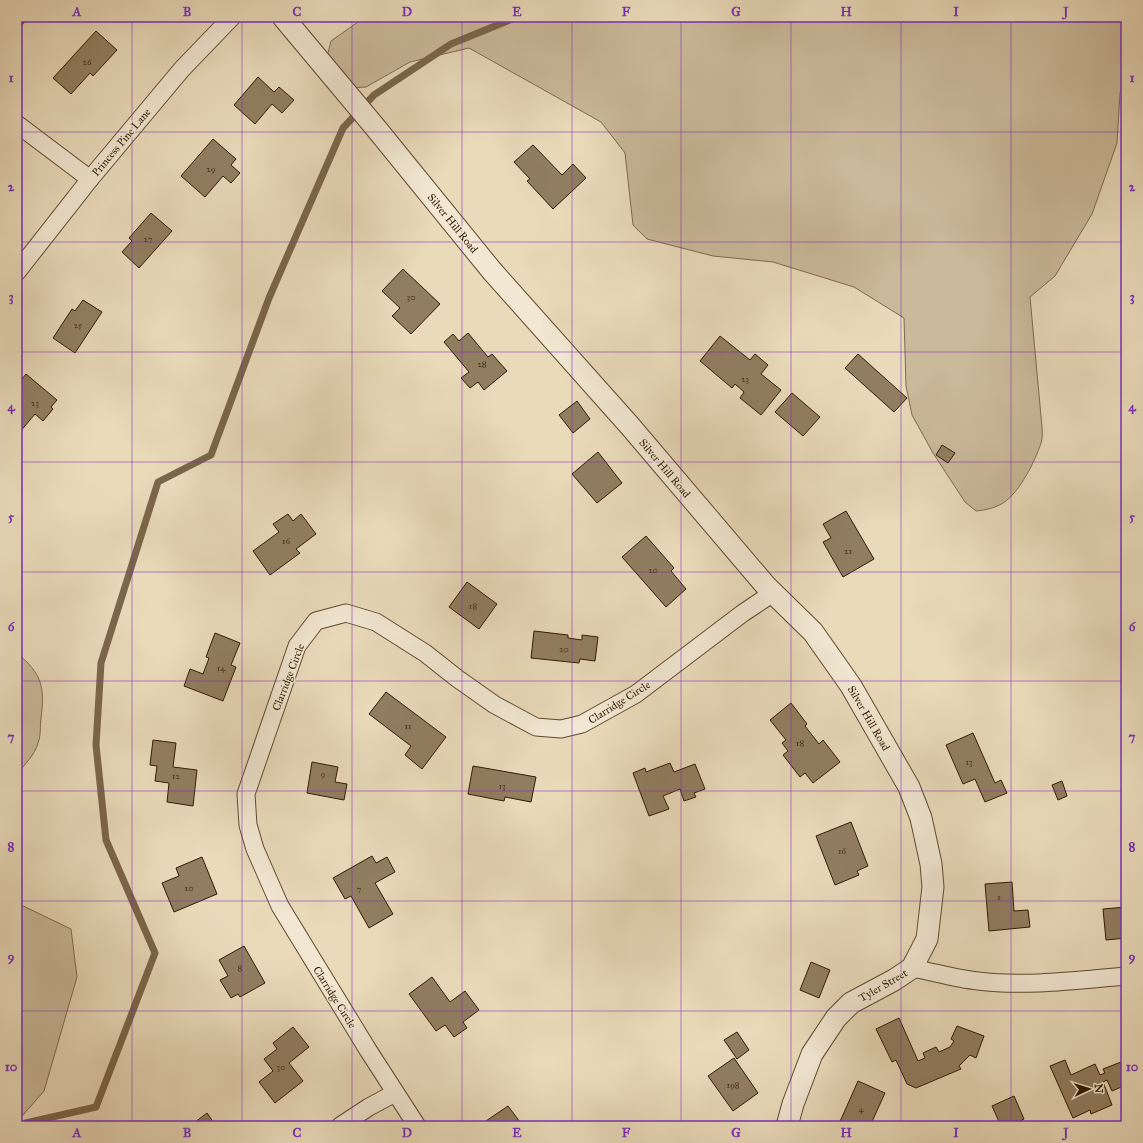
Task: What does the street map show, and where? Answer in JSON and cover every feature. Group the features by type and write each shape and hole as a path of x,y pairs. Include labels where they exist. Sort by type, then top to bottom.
{"street":[{"name":"Princess Pine Lane","path":"17,272 90,179 182,69 232,17"},
{"name":"Silver Hill Road","path":"283,17 492,271 630,426 773,593 813,632 851,686 909,787 921,818 931,864 933,887 926,939 912,968"},
{"path":"17,124 90,179"},
{"name":"Clarridge Circle","path":"417,1126 395,1093 280,906 255,848 248,825 246,794 297,646 316,621 346,613 376,622 425,652 458,679 495,705 536,727 561,729 582,724 636,694 742,613 773,593"},
{"name":"Tyler Street","path":"787,1126 793,1104 812,1054 836,1018 851,1003 894,980 912,968 978,981 1009,983 1126,976"},
{"path":"340,1126 369,1107 395,1093"}],"shaded area":[{"path":"365,17 1126,17 1126,79 1120,93 1117,143 1092,214 1055,276 1030,297 1042,437 1035,458 1021,484 1009,498 1003,503 994,507 976,511 965,502 933,453 912,415 906,386 904,318 854,287 773,262 713,256 647,239 633,225 625,153 601,122 469,48 410,62 366,87 347,88 327,57 331,41"},
{"path":"17,653 37,675 42,689 42,707 40,734 37,747 32,756 17,774"},
{"path":"17,903 71,929 77,977 44,1091 17,1122"}],"building":[{"path":"17,17 22,17 26,20 17,31"},
{"path":"96,31 117,50 93,76 90,73 71,94 53,78"},
{"path":"258,77 274,92 279,87 294,100 282,113 272,104 255,124 234,105"},
{"path":"213,139 236,159 231,165 240,173 231,183 223,176 205,197 181,176"},
{"path":"533,145 562,175 573,164 586,178 553,209 527,181 530,179 514,162"},
{"path":"151,213 172,231 139,268 122,252 132,241 129,238"},
{"path":"403,269 440,304 411,334 392,316 400,308 382,291"},
{"path":"83,300 102,312 75,353 53,338 72,309 75,311"},
{"path":"468,333 488,357 492,354 507,371 484,390 478,382 470,388 461,378 469,372 444,342 453,334 459,341"},
{"path":"720,336 750,360 755,354 768,365 761,374 781,390 761,415 740,398 744,392 735,384 732,388 700,361"},
{"path":"858,354 907,398 894,412 845,368"},
{"path":"26,374 57,400 51,407 53,409 43,421 35,414 19,433 17,432 17,385"},
{"path":"792,393 820,417 803,436 775,412"},
{"path":"577,401 590,419 573,433 559,415"},
{"path":"942,445 955,453 948,463 936,455"},
{"path":"598,452 622,483 597,503 572,474"},
{"path":"846,511 874,559 843,577 823,542 831,538 823,524"},
{"path":"288,514 293,521 301,514 316,534 296,549 300,553 270,575 253,551 279,532 273,524"},
{"path":"646,536 674,568 671,571 686,589 666,607 622,557"},
{"path":"467,582 497,604 479,629 449,607"},
{"path":"534,631 568,635 568,638 582,640 582,635 598,637 595,661 580,659 579,663 531,658"},
{"path":"215,633 240,643 231,665 236,667 223,701 184,686 190,669 203,674 209,658 206,657"},
{"path":"386,692 446,737 422,769 405,755 411,746 369,714"},
{"path":"791,703 807,724 805,726 819,744 823,740 840,762 813,783 805,773 800,777 783,755 788,751 782,743 786,740 770,720"},
{"path":"973,733 995,783 1001,780 1007,793 985,802 975,779 963,784 946,745"},
{"path":"153,740 176,743 173,767 197,770 193,806 167,802 169,783 155,781 157,766 150,765"},
{"path":"312,762 338,767 335,782 347,784 344,800 307,793"},
{"path":"670,763 674,772 695,764 705,789 694,793 696,797 684,801 680,789 663,796 669,809 649,816 633,773 645,768 646,772"},
{"path":"473,766 536,777 531,802 505,797 504,801 468,794"},
{"path":"1062,781 1067,796 1058,800 1052,785"},
{"path":"851,822 868,866 857,871 859,875 835,885 816,836"},
{"path":"372,856 376,863 387,857 395,872 375,883 393,914 369,928 351,896 345,899 333,878"},
{"path":"202,857 217,894 174,912 162,883 179,876 176,868"},
{"path":"1012,882 1014,911 1028,910 1030,927 989,931 985,884"},
{"path":"1126,907 1126,938 1106,940 1103,909"},
{"path":"244,946 265,983 240,997 238,994 231,998 220,980 228,976 219,960"},
{"path":"811,962 830,970 819,998 800,990"},
{"path":"432,977 450,1002 465,991 479,1010 463,1022 467,1028 454,1037 445,1025 436,1031 409,994"},
{"path":"899,1018 918,1061 925,1058 923,1053 936,1047 939,1052 950,1047 954,1041 951,1039 957,1026 984,1036 976,1058 970,1055 959,1066 961,1069 916,1088 907,1084 896,1060 892,1062 876,1029"},
{"path":"293,1027 309,1047 289,1063 303,1081 275,1103 259,1082 273,1071 264,1059 277,1049 273,1043"},
{"path":"737,1032 749,1050 737,1059 724,1040"},
{"path":"734,1058 758,1093 733,1111 708,1076"},
{"path":"1065,1060 1071,1075 1095,1064 1100,1075 1105,1073 1103,1069 1121,1062 1126,1074 1126,1085 1112,1091 1107,1080 1103,1082 1112,1105 1091,1114 1090,1110 1073,1118 1050,1066"},
{"path":"858,1081 885,1093 870,1126 838,1126"},
{"path":"1014,1096 1024,1119 1014,1124 1015,1126 1001,1126 992,1106"},
{"path":"508,1106 523,1126 485,1126 483,1123"},
{"path":"207,1113 216,1126 190,1126"}],"waterway":[{"path":"17,1125 96,1107 155,953 106,840 96,745 101,663 158,482 211,455 269,298 343,128 374,95 451,44 517,17"}]}
